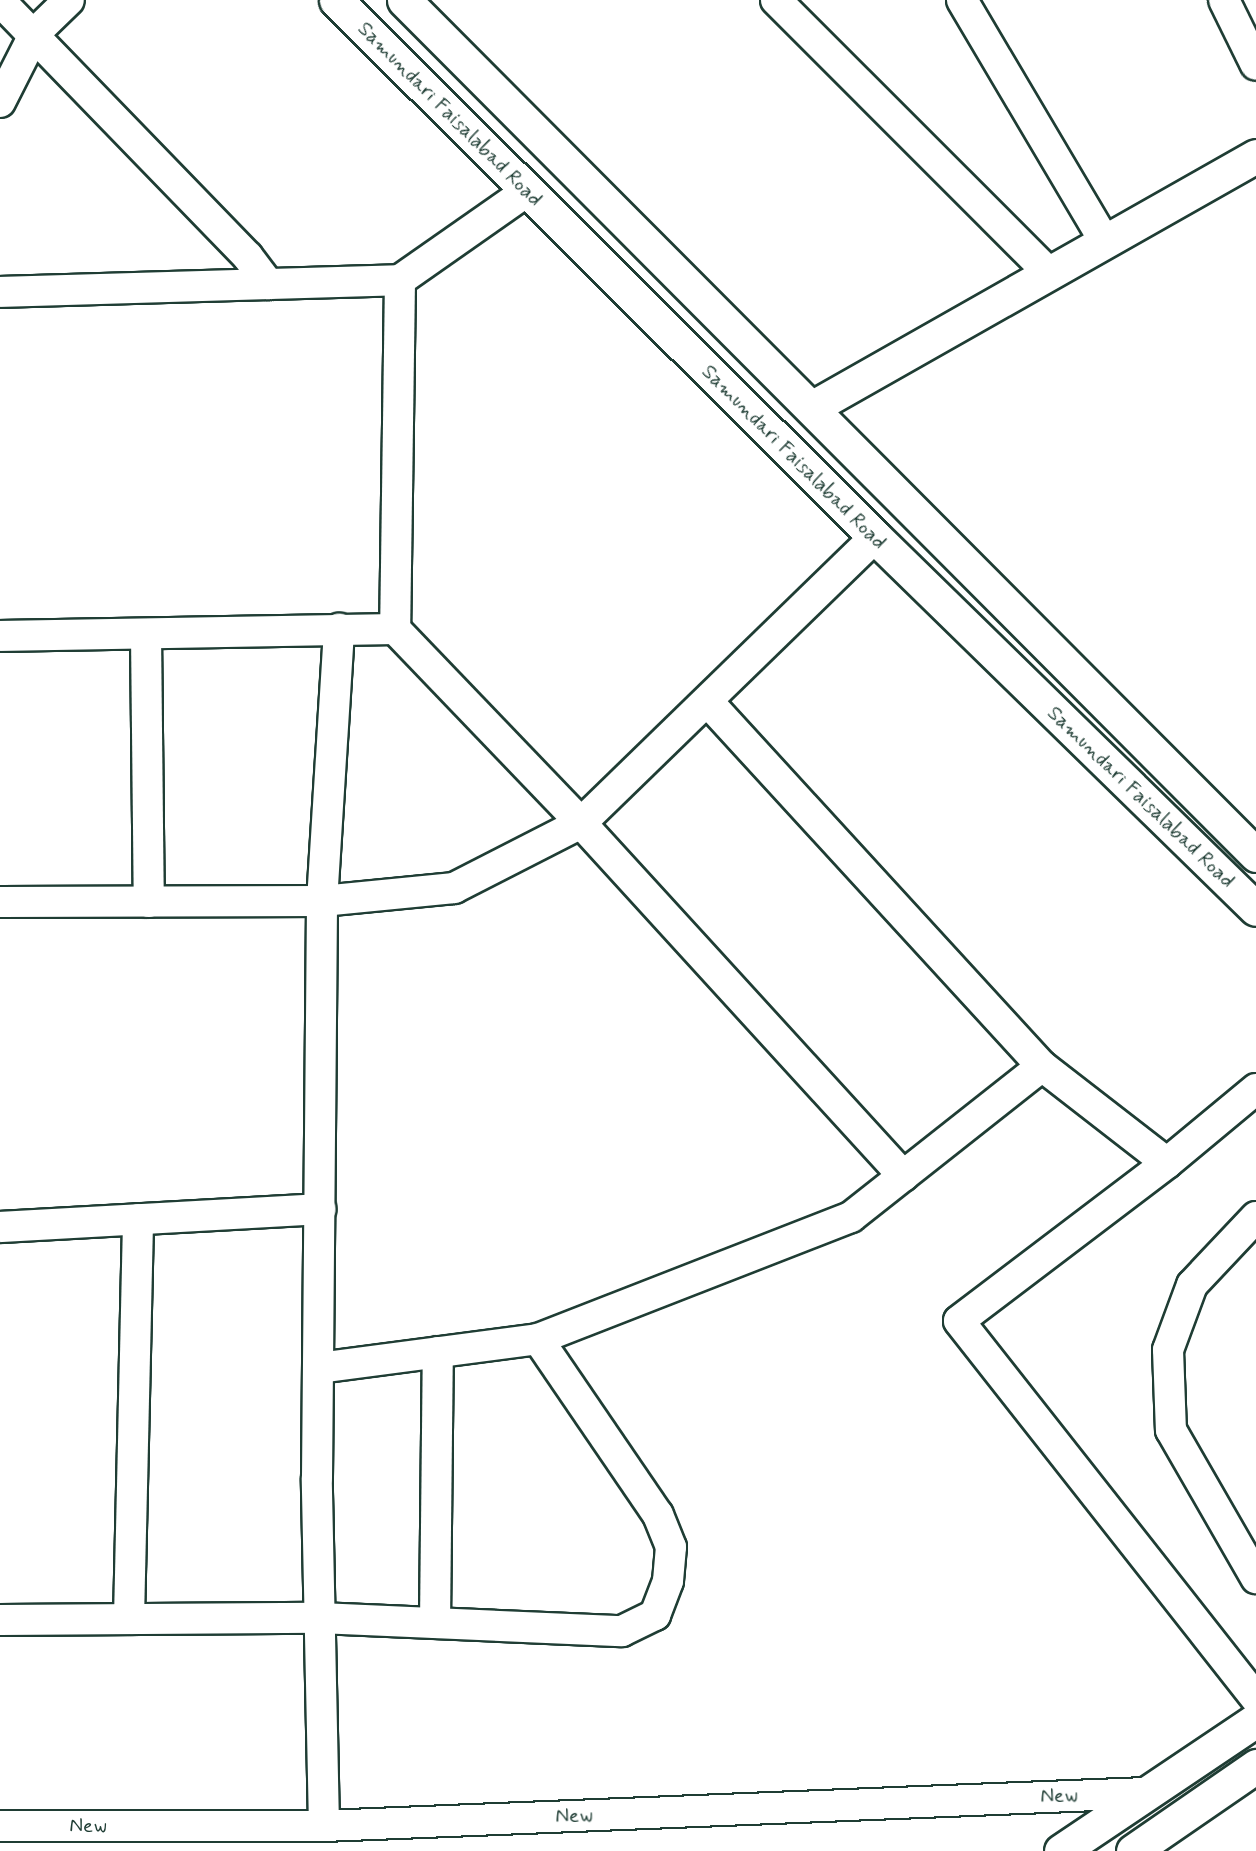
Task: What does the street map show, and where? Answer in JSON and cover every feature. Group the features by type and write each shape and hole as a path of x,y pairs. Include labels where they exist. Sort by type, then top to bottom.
{"main road":[{"name":"Samundari Faisalabad Road","path":"336,0 875,537 1256,909"},
{"name":"Samundari Faisalabad Road","path":"404,0 813,407 1256,855"},
{"path":"813,407 1104,240 1256,156"},
{"path":"1061,1851 1256,1720"},
{"path":"1133,1851 1256,1766"}],"street":[{"path":"0,102 35,33 69,0"},
{"path":"777,0 1048,272"},
{"path":"962,0 1104,240"},
{"path":"1224,0 1256,65"},
{"path":"0,1 35,33 248,257 268,284"},
{"path":"0,292 400,280 527,191"},
{"path":"400,280 395,629 581,823 903,1176"},
{"path":"0,902 322,901 454,888 581,823 708,703 875,537"},
{"path":"324,1826 319,1618 322,901 339,629"},
{"path":"0,636 395,629"},
{"path":"146,633 149,902"},
{"path":"708,703 1042,1066 1167,1163"},
{"path":"319,1368 538,1339 851,1217 1042,1066"},
{"path":"1256,1089 1167,1163 959,1321 1256,1698"},
{"path":"0,1227 320,1209"},
{"path":"1256,1217 1192,1285 1168,1350 1171,1430 1256,1578"},
{"path":"129,1619 138,1219"},
{"path":"0,1620 319,1618 622,1631 655,1615 668,1581 671,1547 658,1515 538,1339"},
{"path":"435,1623 438,1352"},
{"name":"New","path":"0,1826 324,1826 1147,1793"}]}
